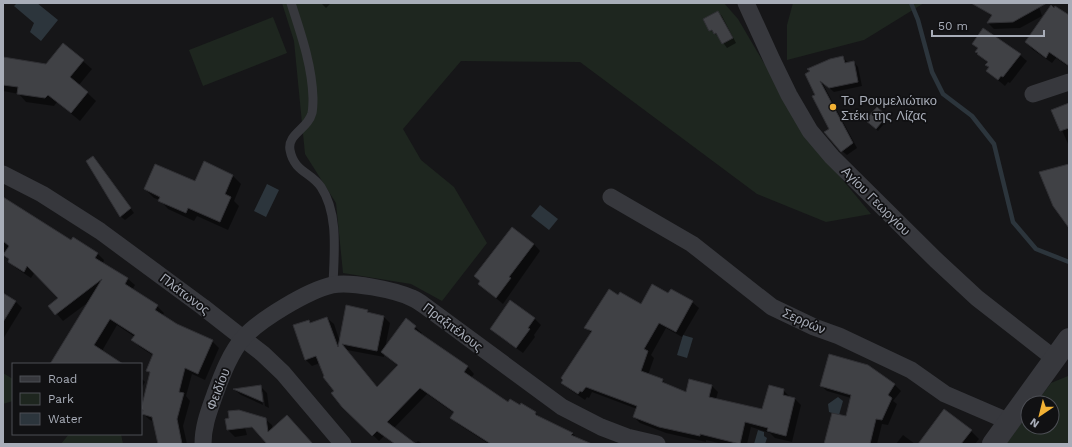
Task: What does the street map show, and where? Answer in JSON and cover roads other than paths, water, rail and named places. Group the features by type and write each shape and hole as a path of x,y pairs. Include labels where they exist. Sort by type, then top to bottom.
{"street":[{"name":"Αγίου Γεωργίου","path":"746,3 772,60 793,101 810,131 832,157 936,260 977,298 1064,350"},
{"path":"1033,94 1069,82"},
{"name":"Πλάτωνος","path":"3,174 42,194 100,231 243,338 283,373 343,444"},
{"name":"Σερρών","path":"611,196 692,244 772,307 814,327 839,336 911,370 945,394 1010,422"},
{"name":"Πραξιτέλους","path":"243,338 262,320 306,295 333,285 370,287 413,298 562,407 601,427 657,444"},
{"name":"Φειδίου","path":"203,444 203,431 219,384 230,359 243,338"},
{"path":"993,444 1064,350"}],"lane":[{"path":"291,3 309,64 313,111 308,122 293,137 290,144 290,151 297,167 320,185 327,198 332,217 333,231 333,285"}],"water":[{"path":"17,3 37,3 58,20 41,41 30,32 34,23 14,6"},
{"path":"267,184 279,190 266,217 254,211"},
{"path":"540,205 558,219 549,230 531,216"},
{"path":"683,335 693,338 687,358 677,355"},
{"path":"838,397 843,401 839,415 829,412 828,404"},
{"path":"758,430 764,432 764,436 767,438 765,444 754,444"}],"waterway":[{"path":"911,3 918,20 932,72 943,94 972,116 994,144 1013,222 1036,249 1069,262"}],"place":[{"name":"Το Ρουμελιώτικο Στέκι της Λίζας","path":"833,107"}]}
